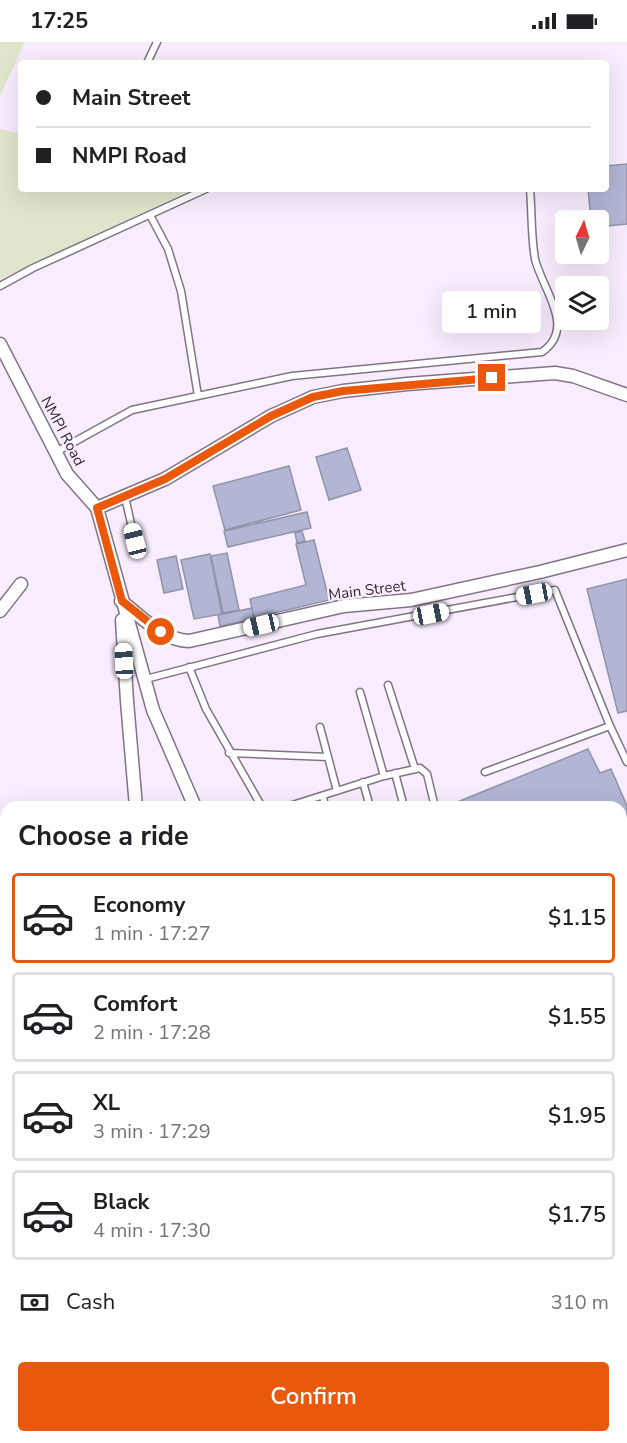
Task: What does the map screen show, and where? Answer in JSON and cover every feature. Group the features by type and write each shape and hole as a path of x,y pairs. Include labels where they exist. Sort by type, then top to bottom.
{"street":[{"name":"NMPI Road","path":"0,344 68,474 97,508"},
{"path":"192,801 153,710 97,508 165,479 288,407 327,393 408,384 555,373 573,376 627,395"},
{"name":"Main Street","path":"122,601 168,637 189,641 344,606 411,600 540,572 627,550"},
{"path":"0,611 21,584"},
{"path":"122,601 135,801"}],"lane":[{"path":"148,60 157,42"},
{"path":"0,286 33,268 200,192"},
{"path":"56,452 132,410 292,376 542,352 551,346 557,336 557,324 554,306 536,259 530,192"},
{"path":"150,215 168,249 181,291 198,396"},
{"path":"125,497 135,541"},
{"path":"146,679 317,634 555,590 610,726 624,745 627,762"},
{"path":"189,667 206,709 258,801"},
{"path":"388,685 415,769"},
{"path":"360,692 384,776"},
{"path":"484,772 610,726"},
{"path":"320,727 337,791"},
{"path":"229,753 328,757"},
{"path":"306,801 363,782 420,768 427,774 434,801"},
{"path":"395,773 402,801"},
{"path":"363,782 368,801"},
{"path":"323,796 324,801"}],"green space":[{"path":"0,42 25,42 0,96"},
{"path":"0,129 18,133 18,192 188,192 0,279"}],"building":[{"path":"627,164 627,224 609,226 609,210 590,210 588,192 609,192 609,166"},
{"path":"347,448 361,490 329,500 316,457"},
{"path":"289,466 301,510 225,530 213,486"},
{"path":"307,512 311,528 228,547 224,531"},
{"path":"302,531 305,541 297,543 295,533"},
{"path":"314,540 329,600 254,618 250,599 306,585 296,544"},
{"path":"227,553 239,610 223,613 211,556"},
{"path":"210,554 222,614 194,619 181,560"},
{"path":"176,556 183,589 164,593 157,560"},
{"path":"627,579 627,711 618,713 587,589"},
{"path":"252,608 254,619 220,626 218,615"},
{"path":"588,749 600,773 611,769 625,801 460,801"}],"route":[{"path":"161,632 122,601 97,508 165,479 300,401 343,391 492,378"}]}
